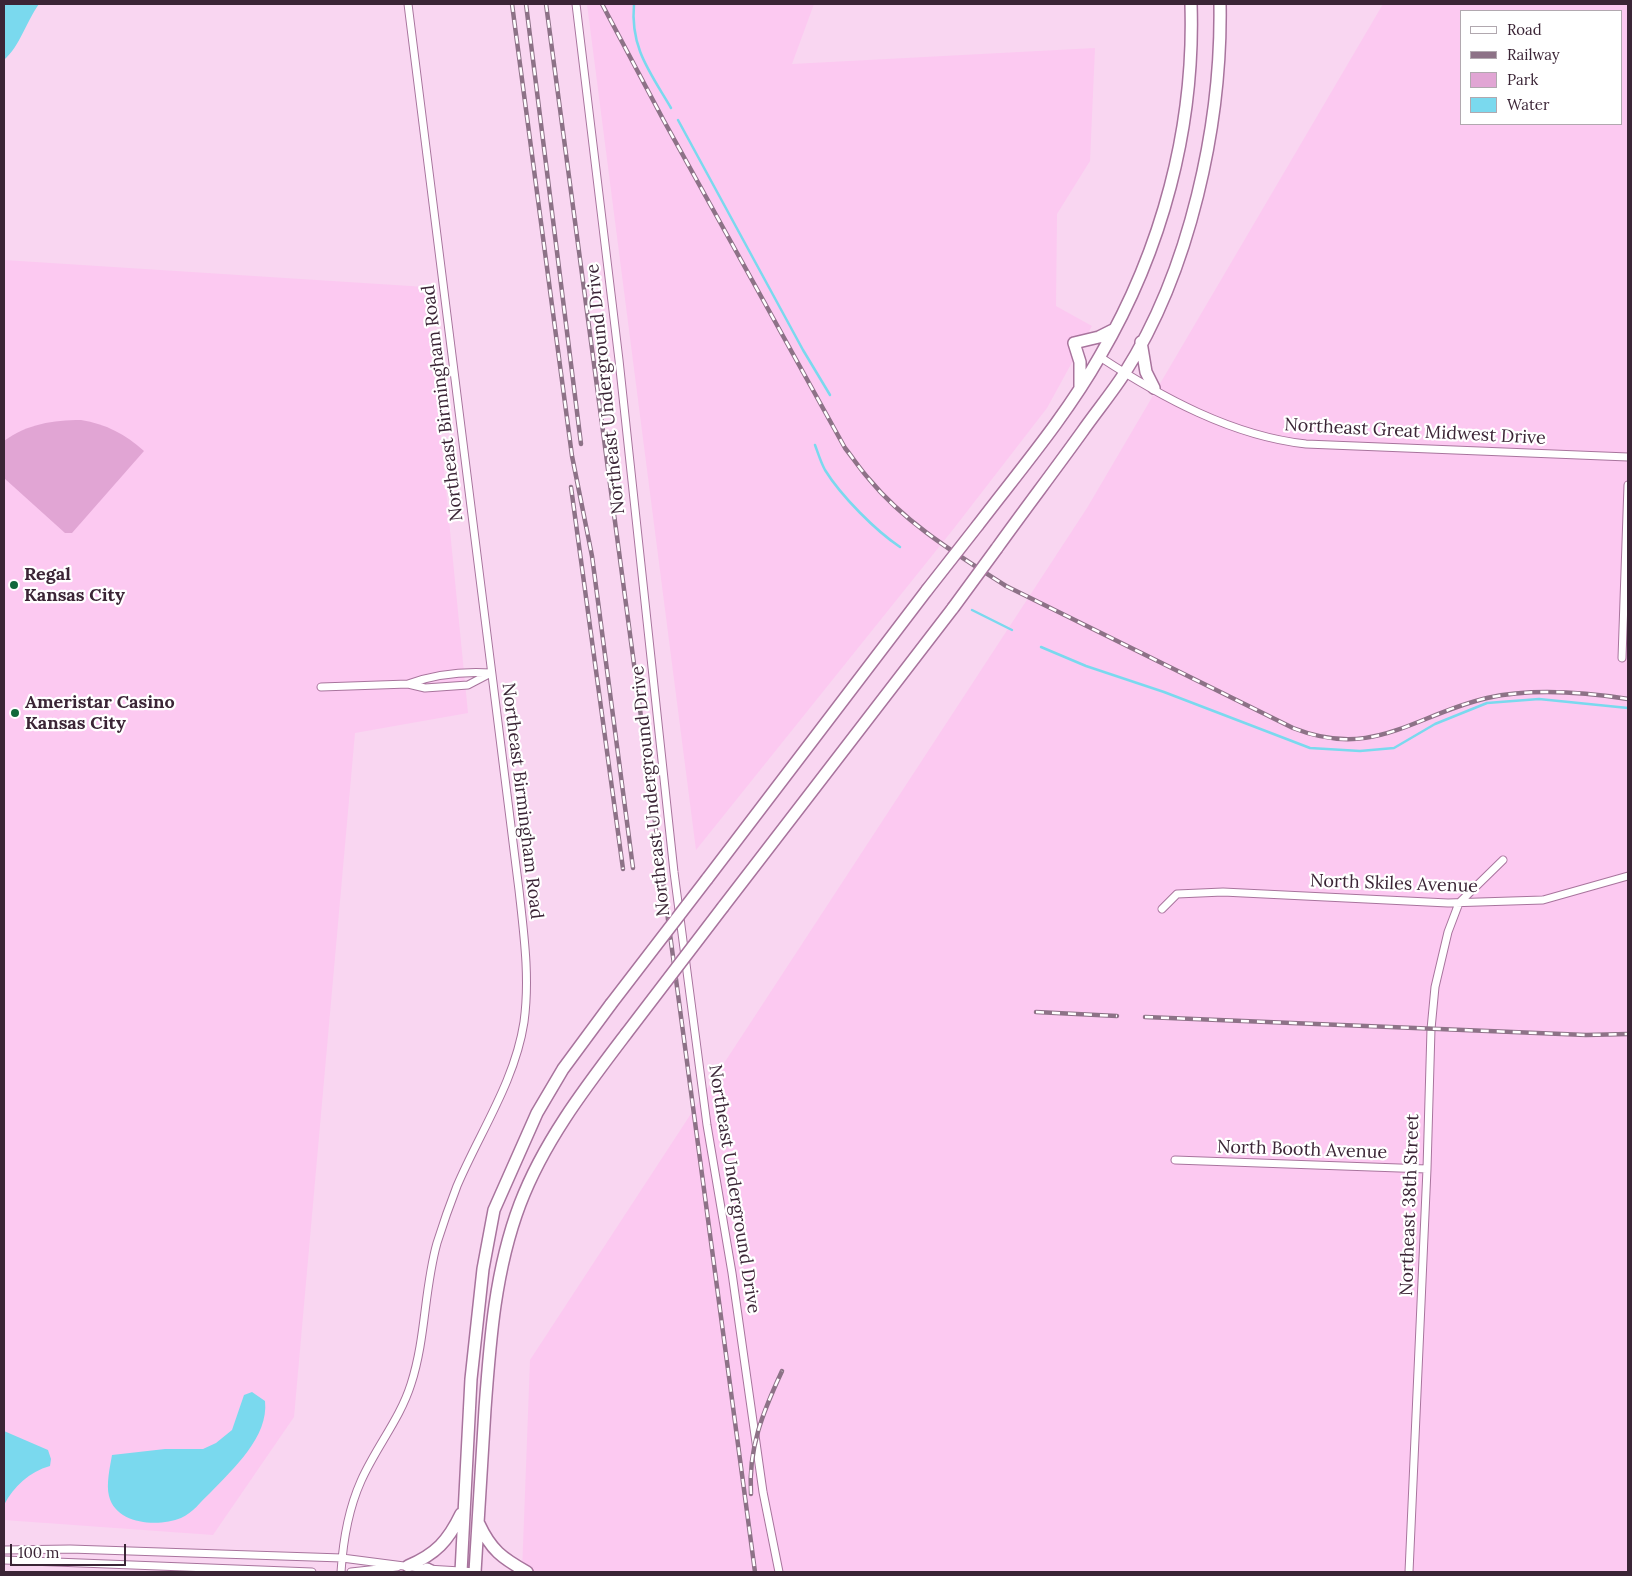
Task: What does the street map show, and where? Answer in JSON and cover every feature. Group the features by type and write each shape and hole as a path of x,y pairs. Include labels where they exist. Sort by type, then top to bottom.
{"highway":[{"path":"461,1572 471,1379 483,1269 494,1210 536,1113 563,1069 611,1004 1058,420 1100,357 1145,265 1163,213 1175,165 1188,80 1191,4"},
{"path":"475,1572 490,1339 502,1266 520,1204 548,1146 580,1094 953,608 1124,373 1141,342 1177,261 1202,178 1216,94 1220,4"},
{"path":"1080,387 1080,368 1074,343 1093,339 1115,329"},
{"path":"1141,342 1146,372 1154,388"},
{"path":"408,1566 432,1555 451,1535 464,1507"},
{"path":"478,1521 488,1544 510,1563 527,1572"}],"street":[{"name":"Northeast Birmingham Road","path":"341,1572 349,1513 362,1479 400,1412 411,1384 420,1352 427,1286 437,1244 457,1186 503,1090 524,1024 527,989 526,953 408,4"},
{"name":"Northeast Underground Drive","path":"576,4 621,380 674,872 707,1125 732,1273 763,1492 779,1572"},
{"name":"Northeast Great Midwest Drive","path":"1100,357 1124,373 1226,426 1288,442 1628,457"},
{"path":"1622,658 1628,485"},
{"path":"408,684 426,678 463,671 491,673"},
{"path":"321,687 408,684 425,688 468,685 491,673"},
{"name":"Northeast 38th Street","path":"1409,1572 1433,1004 1438,970 1458,903 1502,860"},
{"name":"North Skiles Avenue","path":"1162,909 1177,894 1223,892 1458,903 1543,900 1628,876"},
{"name":"North Booth Avenue","path":"1175,1160 1427,1169"},
{"path":"4,1550 70,1549 342,1558 430,1570 480,1572"},
{"path":"4,1560 312,1572"},
{"path":"351,1572 408,1566"}],"shaded area":[{"path":"587,4 814,4 792,64 1095,48 1090,161 1057,214 1056,306 1092,326 1047,408 955,527 696,850"},
{"path":"1383,4 1628,4 1628,1572 522,1572 530,1360 1087,508"},
{"path":"4,260 426,287 468,713 355,733 294,1417 213,1535 4,1520"}],"green space":[{"path":"81,420 99,424 115,431 144,451 72,533 65,533 4,478 4,441 13,435 41,424"}],"water":[{"path":"4,4 39,4 19,41 4,60"},
{"path":"252,1392 265,1401 265,1414 255,1440 239,1463 197,1507 181,1518 172,1521 150,1523 129,1518 113,1506 108,1486 112,1455 165,1449 203,1449 216,1443 232,1430 244,1395"},
{"path":"4,1431 48,1450 51,1459 50,1466 35,1472 17,1486 4,1505"}],"waterway":[{"path":"634,4 635,34 638,47 649,71 671,108"},
{"path":"678,120 803,350 830,395"},
{"path":"815,445 825,470 849,502 900,547"},
{"path":"972,610 1012,630"},
{"path":"1041,647 1086,666 1164,692 1310,748 1360,751 1394,748 1435,724 1487,703 1539,699 1628,708"}],"railway":[{"path":"512,4 572,456 592,556 633,868"},
{"path":"526,4 581,444"},
{"path":"546,4 755,1572"},
{"path":"602,4 664,121 845,448 884,495 933,538 1006,586 1293,728 1322,737 1347,739 1371,737 1393,731 1461,705 1504,695 1558,692 1628,699"},
{"path":"571,487 623,869"},
{"path":"1036,1012 1117,1016"},
{"path":"1145,1017 1586,1035 1628,1034"},
{"path":"751,1494 754,1446 763,1416 782,1371"}],"place":[{"name":"Regal Kansas City","path":"14,585"},
{"name":"Ameristar Casino Kansas City","path":"15,713"}]}
